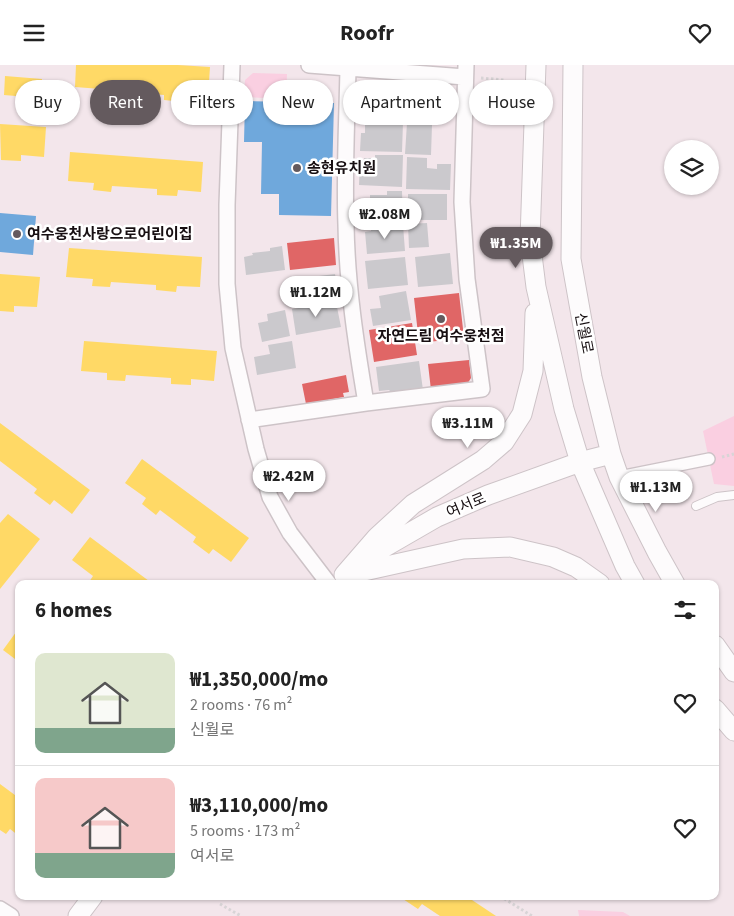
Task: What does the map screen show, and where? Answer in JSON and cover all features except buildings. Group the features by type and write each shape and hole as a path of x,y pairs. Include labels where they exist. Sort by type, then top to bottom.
{"street":[{"path":"232,65 227,205 229,316 233,348 266,486 275,508 290,533 335,580"},
{"path":"249,420 482,389 464,243 462,160 465,71 348,68 310,65"},
{"path":"536,65 530,239 536,287 564,409 580,462 621,557 634,580"},
{"name":"신월로","path":"574,65 571,259 592,377 610,454 619,477 673,580"},
{"path":"348,68 345,181 346,227 352,315 366,403"},
{"path":"337,580 377,537 413,504 483,460 504,442 522,414 533,371 536,287"},
{"name":"여서로","path":"337,580 385,547 438,517 488,495 580,462 610,454"},
{"path":"619,477 709,459"},
{"path":"340,580 463,549 510,547 553,557 576,567 594,580"},
{"path":"719,651 734,672"},
{"path":"719,714 734,731"},
{"path":"78,916 90,900"},
{"path":"0,909 11,916"}],"lane":[{"path":"696,506 717,497 734,495"}],"path":[{"path":"465,71 504,80"},
{"path":"506,900 532,916"},
{"path":"220,905 241,916"}],"shaded area":[{"path":"253,73 287,74 287,80 263,80 263,98 253,97 253,80 245,80"},
{"path":"734,416 734,486 714,484 703,431"},
{"path":"578,910 623,912 630,916 579,916"}],"place":[{"name":"송현유치원","path":"297,168"},
{"name":"여수웅천사랑으로어린이집","path":"17,234"},
{"name":"자연드림 여수웅천점","path":"441,319"}]}
